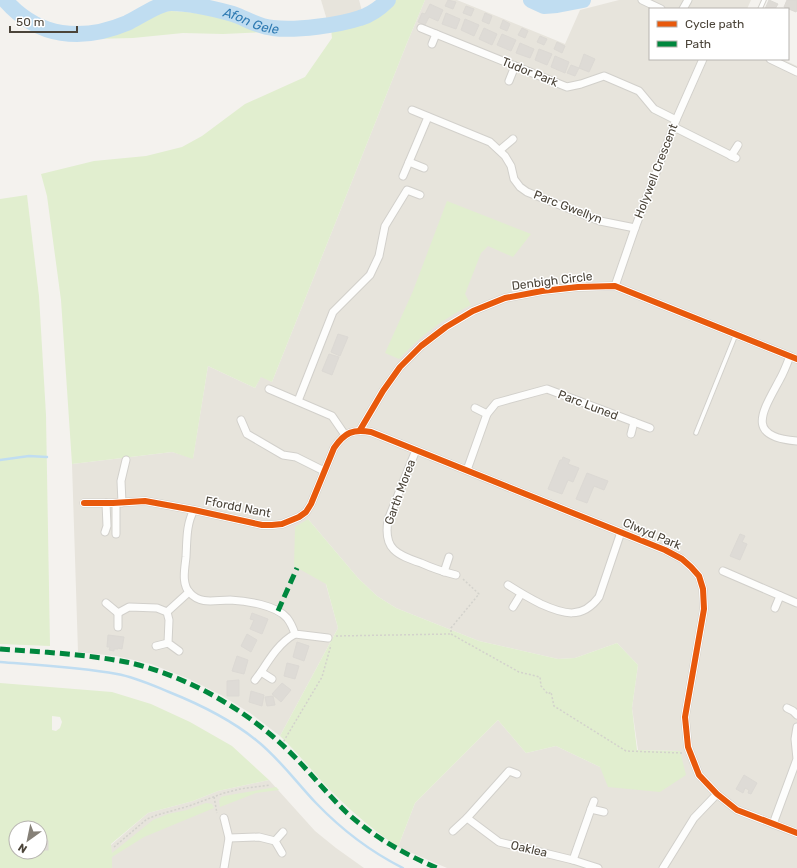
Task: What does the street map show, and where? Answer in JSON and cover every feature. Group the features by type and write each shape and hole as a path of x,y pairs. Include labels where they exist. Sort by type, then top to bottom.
{"street":[{"path":"642,0 658,8"},
{"name":"Tudor Park","path":"421,28 567,87 604,76 640,91 654,110 734,157 738,145"},
{"path":"432,44 436,34"},
{"name":"Holywell Crescent","path":"615,286 635,228 675,123 703,60"},
{"path":"772,60 797,72"},
{"path":"509,81 515,66"},
{"name":"Parc Gwellyn","path":"412,110 490,142 505,156 511,166 514,179 520,187 527,192 600,221 635,228"},
{"path":"403,176 428,117"},
{"path":"500,150 513,139"},
{"path":"409,162 424,168"},
{"path":"298,401 333,312 370,275 379,256 385,226 407,190 420,195"},
{"name":"Denbigh Circle","path":"360,430 382,391 400,367 421,346 446,327 473,311 506,298 542,291 578,286 615,286 794,358"},
{"path":"794,358 768,399 762,417 762,425 766,432 772,436 797,441"},
{"path":"269,389 332,416 345,435 353,431 360,430"},
{"name":"Parc Luned","path":"467,470 487,414 496,403 547,389 650,428"},
{"path":"475,408 487,414"},
{"path":"241,420 245,437 283,455 296,458 324,471"},
{"path":"631,434 634,422"},
{"name":"Clwyd Park","path":"360,430 371,432 622,532 665,550 682,559 699,576 703,590 704,610 685,717 688,747 699,775 717,794 737,810 797,833"},
{"name":"Ffordd Nant","path":"84,503 145,501 262,524 282,524 299,517 306,512 311,504 334,448 339,440 345,435"},
{"name":"Garth Morea","path":"416,450 388,520 386,530 390,546 396,553 405,558 456,575"},
{"path":"116,534 121,481 126,460"},
{"path":"105,532 107,526 106,503"},
{"path":"194,510 189,519 184,577 189,592 198,599 206,602 230,600 253,603 278,611 292,624 295,634"},
{"path":"508,585 521,594 557,612 567,614 587,609 599,597 622,532"},
{"path":"444,572 449,557"},
{"path":"723,571 797,603"},
{"path":"167,612 189,592"},
{"path":"513,607 521,594"},
{"path":"775,608 780,596"},
{"path":"106,603 118,613"},
{"path":"118,613 130,607 157,608 167,612"},
{"path":"167,612 169,620 168,643"},
{"path":"118,613 118,626"},
{"path":"255,680 270,657 282,644 295,634 328,638"},
{"path":"156,646 168,643"},
{"path":"168,643 179,651"},
{"path":"261,672 272,679"},
{"path":"787,708 794,711 797,715"},
{"path":"773,824 797,759 795,740 797,727"},
{"path":"454,831 514,765"},
{"path":"509,771 517,774"},
{"path":"664,868 694,818 717,794"},
{"path":"573,860 594,801"},
{"path":"591,809 604,812"},
{"path":"224,818 229,838 224,868"},
{"name":"Oaklea","path":"467,818 500,842 573,860 598,868"},
{"path":"275,841 283,832"},
{"path":"229,838 259,837 275,841 282,853"}],"lane":[{"path":"696,433 736,334"}],"path":[{"path":"450,634 451,628 479,594 464,579 456,575"},
{"path":"282,745 322,677 331,646 328,638 332,636 450,634 519,672 540,677 541,686 548,694 551,692 554,706 626,751 690,753"},
{"path":"114,847 147,819 157,815 240,789 270,785"},
{"path":"214,796 218,816 224,818"}],"shaded area":[{"path":"321,0 359,0 362,11 346,17 327,20"},
{"path":"425,0 457,0 565,44 580,10 619,0 751,0 747,8 649,8 649,60 784,60 797,66 797,868 447,868 398,847 415,803 498,720 526,753 556,746 600,767 680,751 638,750 632,708 638,665 617,643 575,658 558,659 479,641 396,608 377,596 358,578 308,519 338,628 280,736 250,713 221,695 189,679 151,664 116,656 78,652 72,464 172,452 193,458 208,366 255,388 261,376 272,382"},
{"path":"269,780 315,831 364,868 112,868 111,845 148,813 193,801 218,791"}],"green space":[{"path":"396,0 425,0 272,382 261,377 255,388 208,366 193,459 172,452 72,464 61,300 47,196 41,174 94,161 146,156 182,147 202,136 245,104 305,77 332,38 331,29 353,26 393,5"},
{"path":"170,11 182,11 207,15 267,32 223,34 183,33 133,38 91,39 123,31 153,15"},
{"path":"27,195 39,296 46,415 50,646 0,644 0,199"},
{"path":"447,201 531,234 513,257 488,246 481,253 465,294 471,305 450,316 432,329 399,359 385,353 413,291"},
{"path":"308,519 358,578 377,596 396,608 479,641 558,659 575,658 617,643 638,665 632,708 637,750 680,751 686,775 660,792 608,787 600,767 556,746 526,753 498,720 415,803 398,847 365,822 327,787 280,736 338,628 326,584 294,566 295,527"},
{"path":"0,683 112,692 151,704 190,722 232,746 269,780 218,791 193,801 148,813 111,844 112,853 153,820 206,803 212,804 214,808 144,837 112,857 112,868 0,868","holes":["52,716 60,717 62,722 60,728 56,731 52,730"]},
{"path":"276,787 279,790 256,793 220,807 219,801 221,797"}],"building":[{"path":"448,0 456,2 453,9 445,6"},
{"path":"769,0 778,4 776,8 765,8"},
{"path":"787,0 797,0 796,12 784,7"},
{"path":"430,4 443,10 438,21 429,17 425,25 418,22 422,13 425,14"},
{"path":"466,6 474,9 471,16 463,13"},
{"path":"446,13 460,19 456,29 442,24"},
{"path":"485,13 492,16 489,24 482,21"},
{"path":"465,19 479,25 474,36 461,30"},
{"path":"503,20 510,24 507,31 500,28"},
{"path":"484,28 497,34 492,45 479,39"},
{"path":"522,28 528,31 525,38 518,35"},
{"path":"502,34 516,40 511,51 497,45"},
{"path":"540,36 547,39 544,45 537,42"},
{"path":"557,42 565,46 562,53 554,49"},
{"path":"520,43 534,49 530,58 516,53"},
{"path":"539,49 552,54 547,65 535,60"},
{"path":"584,54 595,59 589,72 579,68"},
{"path":"555,56 569,62 565,73 551,67"},
{"path":"571,65 579,68 575,76 567,73"},
{"path":"338,334 348,337 340,356 331,352"},
{"path":"329,354 339,357 332,375 322,371"},
{"path":"563,457 570,460 568,464 579,468 573,482 568,480 562,494 548,489 560,460 562,460"},
{"path":"587,473 608,481 604,490 594,486 587,503 576,499"},
{"path":"740,534 745,536 742,542 747,544 740,560 730,556"},
{"path":"252,613 268,619 262,634 250,629 254,620 250,619"},
{"path":"247,634 257,640 251,652 241,646"},
{"path":"108,635 124,637 122,649 114,649 114,651 109,650 110,647 107,647"},
{"path":"297,642 309,646 304,661 293,657"},
{"path":"237,656 248,660 244,674 232,671"},
{"path":"287,663 299,666 295,679 284,676"},
{"path":"239,680 239,696 227,696 227,681"},
{"path":"282,683 291,690 281,702 272,694"},
{"path":"251,691 264,695 262,706 249,702"},
{"path":"273,696 275,705 267,706 265,697"},
{"path":"744,775 757,783 751,794 748,793 749,790 745,788 743,793 736,789"}],"waterway":[{"name":"Afon Gele","path":"5,0 18,13 46,29 62,33 77,34 94,33 110,29 127,23 161,5 171,3 210,8 233,14 268,27 293,29 351,21 368,15 388,0"},
{"name":"Afon Gele","path":"531,0 544,6 583,0"},
{"path":"0,460 29,456 47,457"},
{"path":"0,662 74,668 124,675 150,684 203,707 236,725 256,740 272,754 316,803 336,822 379,855 403,868"}],"marked path":[{"path":"278,611 297,568"},
{"path":"0,649 79,655 126,662 166,674 207,692 245,715 278,741 357,822 401,851 437,868"}],"cycle path":[{"path":"360,430 383,391 400,367 421,346 446,327 473,311 505,298 542,291 578,287 615,286 797,359"},
{"path":"84,503 145,501 262,525 282,524 299,517 306,512 311,504 334,448 342,438 350,433 365,431 371,432 665,550 682,559 691,567 699,576 703,589 704,609 685,717 688,747 699,775 717,794 737,810 797,833"}]}
